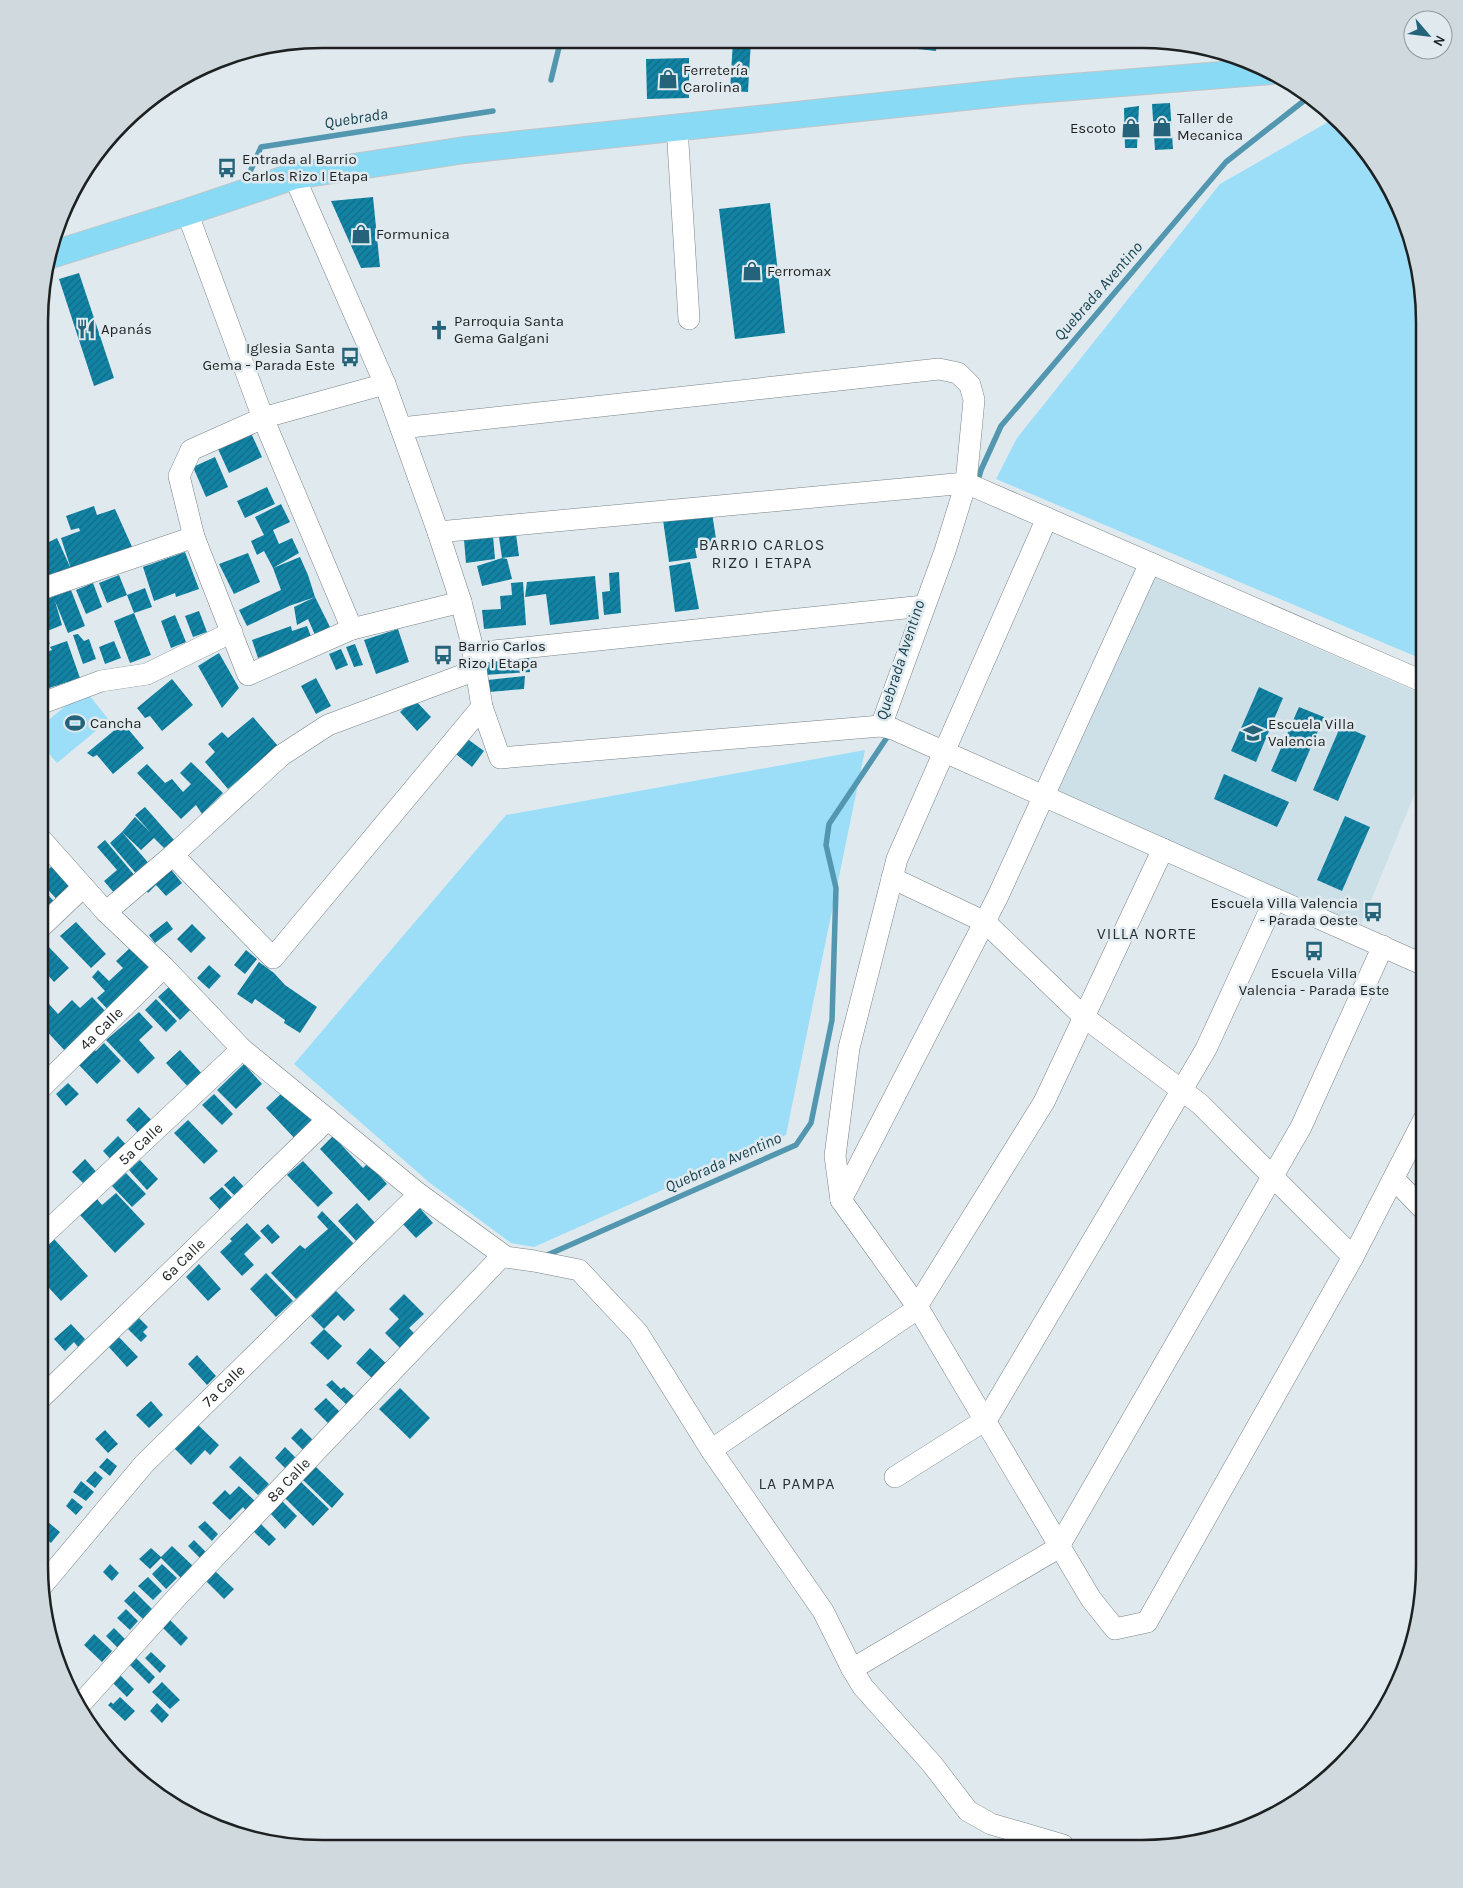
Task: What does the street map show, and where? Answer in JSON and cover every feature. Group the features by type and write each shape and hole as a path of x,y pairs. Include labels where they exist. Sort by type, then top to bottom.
{"main road":[{"path":"56,253 294,176 465,150 1022,91 1257,73"}],"street":[{"path":"677,127 689,319"},
{"path":"294,176 385,384 438,532 461,602 475,662 482,707 500,758 881,726 893,729 1416,961"},
{"path":"187,212 263,418 352,629"},
{"path":"400,428 939,369 958,373 970,384 974,400 966,482 945,551 881,726"},
{"path":"385,384 263,418 191,450 179,476 194,537 248,675 352,629 461,602"},
{"path":"438,532 966,482 1416,679"},
{"path":"1047,518 897,859 848,1048 834,1156 841,1200 916,1306 1092,1599 1115,1629 1147,1622 1353,1257 1416,1135"},
{"path":"47,587 194,537"},
{"path":"841,1200 985,922 1150,563"},
{"path":"106,912 173,855 282,755 328,725 475,662 924,606"},
{"path":"47,701 101,681 147,674 232,632"},
{"path":"173,855 274,958 482,707"},
{"path":"47,846 106,912 164,967 242,1049 420,1194 506,1258 534,1261 579,1270 638,1333 711,1450 823,1611 863,1687 932,1764 968,1811 991,1824 1046,1840"},
{"path":"711,1450 914,1310 1044,1102 1163,849"},
{"path":"892,878 985,922 1084,1017 1200,1104 1353,1257"},
{"path":"47,921 83,887"},
{"path":"895,1477 985,1420 1206,1049 1275,899"},
{"path":"852,1668 1060,1545 1301,1127 1383,946"},
{"name":"4a Calle","path":"47,1082 164,967"},
{"name":"5a Calle","path":"47,1232 242,1049"},
{"name":"6a Calle","path":"47,1392 328,1119"},
{"path":"1394,1179 1416,1202"},
{"name":"7a Calle","path":"48,1581 144,1464 420,1194"},
{"name":"8a Calle","path":"83,1702 184,1590 502,1256 506,1258"}],"shaded area":[{"path":"1329,122 1348,141 1369,169 1395,216 1410,268 1416,321 1416,657 996,479 1017,438 1220,184"},
{"name":"Escuela Villa Valencia","path":"1154,577 1416,692 1416,791 1361,925 1054,792"},
{"name":"Cancha","path":"85,690 109,720 57,763 47,751 47,721"},
{"path":"865,750 786,1135 534,1247 511,1243 430,1183 294,1064 506,815"}],"building":[{"path":"733,47 751,47 748,92 730,91"},
{"path":"908,47 936,47 936,51"},
{"name":"Ferretería Carolina","path":"689,58 689,98 647,99 646,59"},
{"name":"Taller de Mecanica","path":"1170,103 1173,149 1155,150 1152,104"},
{"name":"Escoto","path":"1139,106 1137,148 1125,148 1124,108"},
{"name":"Formunica","path":"373,197 380,267 361,268 331,201"},
{"name":"Ferromax","path":"770,203 785,333 735,339 719,209"},
{"name":"Apanás","path":"79,273 114,378 94,386 59,279"},
{"path":"251,433 262,457 229,473 218,449"},
{"path":"215,457 228,487 206,497 193,467"},
{"path":"267,487 275,504 245,518 237,501"},
{"path":"281,504 290,522 273,530 279,544 292,538 299,553 273,568 264,551 257,555 251,541 264,535 255,517"},
{"path":"94,506 97,515 115,509 133,549 71,569 61,538 80,531 79,528 71,530 66,516"},
{"path":"712,513 717,545 695,548 697,558 669,562 663,520"},
{"path":"516,534 519,556 502,558 499,537"},
{"path":"493,536 495,559 466,563 464,540"},
{"path":"57,538 71,569 49,579 47,574 47,543"},
{"path":"185,552 199,589 176,597 175,593 154,601 143,567"},
{"path":"248,553 260,582 234,594 219,564"},
{"path":"300,557 315,597 289,606 247,626 239,610 281,590 273,568"},
{"path":"502,558 507,559 512,579 482,586 477,566"},
{"path":"690,562 699,609 675,612 669,566"},
{"path":"619,572 621,613 604,615 602,592 610,591 609,573"},
{"path":"119,575 127,595 107,603 99,583"},
{"path":"595,576 599,619 550,625 546,594 525,597 527,582"},
{"path":"523,582 526,625 484,629 482,610 501,609 500,596 512,595 511,583"},
{"path":"93,583 102,607 86,614 76,590"},
{"path":"145,588 152,607 134,613 127,595"},
{"path":"71,590 85,626 68,633 55,601 62,625 47,631 47,599"},
{"path":"315,597 330,627 315,635 308,619 297,625 294,607"},
{"path":"199,611 207,632 193,637 185,616"},
{"path":"134,613 151,655 130,663 114,621"},
{"path":"175,615 186,642 171,648 161,621"},
{"path":"291,626 292,631 307,626 312,639 258,658 252,640"},
{"path":"398,629 409,662 376,674 364,640"},
{"path":"78,634 84,641 89,639 96,659 83,664 73,635"},
{"path":"67,641 80,678 47,689 47,652 52,650 50,647"},
{"path":"114,641 121,658 105,664 99,647"},
{"path":"355,644 363,665 354,667 346,647"},
{"path":"341,649 348,665 336,670 329,654"},
{"path":"219,653 239,688 222,708 198,666"},
{"path":"529,655 530,672 485,675 485,658"},
{"path":"525,676 524,689 489,692 488,680"},
{"path":"316,678 331,706 316,714 301,686"},
{"path":"172,679 193,705 162,731 150,716 145,718 137,708"},
{"path":"1259,687 1283,698 1256,762 1231,751"},
{"path":"414,699 431,717 417,731 400,712"},
{"path":"1299,707 1324,717 1296,782 1271,771"},
{"path":"253,717 278,746 228,789 205,762 215,752 208,744 222,732 228,738"},
{"path":"123,723 144,748 113,774 97,755 93,757 87,753"},
{"path":"1341,725 1366,736 1338,801 1313,790"},
{"path":"462,735 484,751 472,767 451,750"},
{"path":"191,762 223,793 202,814 196,805 181,819 137,773 147,764 165,783 172,779 183,792 191,784 180,773"},
{"path":"1224,774 1289,802 1277,827 1214,799"},
{"path":"145,807 174,840 164,848 154,838 141,850 122,832 135,817 151,833 135,815"},
{"path":"1345,816 1370,827 1342,891 1317,880"},
{"path":"122,832 151,866 139,877 110,843"},
{"path":"105,840 136,877 115,894 104,881 117,870 97,847"},
{"path":"52,866 76,892 62,905 47,889 47,871"},
{"path":"168,866 182,883 166,896 156,885 148,893 144,887"},
{"path":"47,894 60,908 47,920"},
{"path":"167,921 173,929 155,943 149,935"},
{"path":"76,922 106,954 91,968 60,936"},
{"path":"192,924 206,938 191,953 177,939"},
{"path":"47,945 69,968 54,982 47,974"},
{"path":"131,947 155,973 112,1014 97,998 105,991 92,977 98,970 109,981 123,968 116,961"},
{"path":"246,950 257,959 245,974 234,965"},
{"path":"259,962 274,973 285,985 317,1007 300,1033 284,1023 285,1020 255,999 252,1004 237,994"},
{"path":"209,965 221,976 209,989 197,978"},
{"path":"170,986 192,1008 180,1020 158,997"},
{"path":"92,997 108,1014 67,1053 47,1032 47,1006 49,1004 58,1014 72,1000 80,1008"},
{"path":"156,999 177,1021 166,1032 145,1010"},
{"path":"139,1012 153,1027 139,1040 155,1058 138,1074 106,1040"},
{"path":"104,1043 121,1061 97,1084 78,1064 93,1049 96,1051"},
{"path":"180,1050 205,1077 191,1090 166,1063"},
{"path":"244,1064 262,1084 236,1109 217,1090"},
{"path":"68,1083 79,1094 66,1106 56,1094"},
{"path":"284,1091 316,1125 298,1142 266,1108"},
{"path":"214,1094 233,1114 222,1125 202,1105"},
{"path":"139,1107 156,1125 143,1138 126,1120"},
{"path":"188,1120 218,1151 204,1164 174,1133"},
{"path":"118,1136 130,1149 115,1164 103,1151"},
{"path":"333,1136 363,1168 368,1163 387,1184 369,1201 320,1149"},
{"path":"85,1159 100,1176 88,1188 72,1172"},
{"path":"140,1160 158,1179 147,1190 129,1170"},
{"path":"303,1161 333,1193 318,1207 287,1175"},
{"path":"126,1173 146,1194 132,1207 112,1186"},
{"path":"234,1176 246,1189 237,1198 224,1185"},
{"path":"222,1187 234,1200 221,1211 209,1198"},
{"path":"116,1193 145,1224 115,1253 80,1215 97,1199 102,1205"},
{"path":"357,1203 377,1225 358,1243 338,1221"},
{"path":"417,1205 433,1223 416,1238 400,1221"},
{"path":"322,1211 356,1246 340,1258 296,1299 271,1273 300,1245 305,1249 328,1229 317,1217"},
{"path":"247,1223 261,1238 244,1254 254,1265 242,1276 220,1252 232,1241 230,1239"},
{"path":"268,1224 280,1237 272,1244 260,1231"},
{"path":"54,1239 88,1276 61,1301 47,1286 47,1246"},
{"path":"199,1264 221,1289 208,1301 186,1277"},
{"path":"266,1273 293,1301 276,1317 250,1289"},
{"path":"336,1291 355,1310 344,1321 338,1315 324,1329 311,1316"},
{"path":"404,1294 424,1314 409,1328 419,1338 405,1353 385,1333 399,1319 389,1309"},
{"path":"139,1318 148,1327 143,1332 147,1336 141,1342 128,1329"},
{"path":"71,1324 85,1339 78,1347 74,1342 65,1351 54,1339"},
{"path":"324,1329 342,1346 328,1360 310,1343"},
{"path":"117,1335 138,1357 127,1367 107,1345"},
{"path":"370,1348 391,1368 376,1382 356,1363"},
{"path":"197,1355 216,1376 207,1385 188,1364"},
{"path":"332,1380 341,1389 344,1387 356,1398 348,1406 326,1385"},
{"path":"400,1388 430,1418 410,1439 379,1409"},
{"path":"326,1398 340,1412 329,1424 314,1409"},
{"path":"151,1401 163,1415 149,1428 136,1415"},
{"path":"197,1424 219,1445 210,1455 205,1450 191,1465 174,1448"},
{"path":"301,1428 314,1441 304,1451 291,1438"},
{"path":"105,1430 118,1444 108,1453 95,1439"},
{"path":"285,1447 296,1458 286,1469 275,1458"},
{"path":"240,1456 269,1484 258,1495 229,1467"},
{"path":"107,1458 117,1466 110,1476 99,1467"},
{"path":"316,1467 344,1494 332,1508 303,1480"},
{"path":"95,1471 103,1478 95,1488 86,1481"},
{"path":"81,1481 94,1492 86,1501 73,1492"},
{"path":"301,1482 329,1509 313,1526 285,1498"},
{"path":"239,1486 255,1501 246,1511 243,1507 230,1520 212,1503 225,1490 230,1495"},
{"path":"72,1498 83,1507 76,1515 66,1506"},
{"path":"281,1500 297,1516 285,1529 269,1512"},
{"path":"205,1521 218,1534 212,1541 198,1527"},
{"path":"48,1522 60,1532 51,1543 47,1540"},
{"path":"261,1524 276,1539 269,1546 253,1531"},
{"path":"194,1540 206,1552 200,1558 188,1546"},
{"path":"172,1546 193,1566 181,1578 161,1558 150,1569 139,1559 151,1548 161,1557"},
{"path":"110,1564 119,1573 112,1581 103,1572"},
{"path":"162,1564 177,1578 166,1589 152,1574"},
{"path":"215,1571 234,1589 224,1599 206,1581"},
{"path":"148,1577 162,1591 153,1600 138,1586"},
{"path":"134,1591 153,1610 144,1620 124,1601"},
{"path":"126,1609 138,1621 130,1630 117,1618"},
{"path":"168,1618 188,1638 181,1646 161,1626"},
{"path":"114,1628 126,1640 118,1648 106,1636"},
{"path":"94,1634 112,1651 102,1662 84,1645"},
{"path":"151,1652 166,1666 160,1673 145,1658"},
{"path":"136,1658 155,1677 149,1684 130,1665"},
{"path":"120,1675 134,1689 127,1697 113,1683"},
{"path":"162,1682 180,1700 170,1709 152,1692"},
{"path":"120,1697 135,1711 125,1721 108,1705 111,1702 113,1704"},
{"path":"157,1703 169,1715 162,1723 150,1711"}],"waterway":[{"name":"Quebrada","path":"551,80 559,47"},
{"name":"Quebrada Aventino","path":"977,484 981,470 1001,426 1226,162 1304,101"},
{"name":"Quebrada","path":"246,181 261,147 493,111"},
{"name":"Quebrada Aventino","path":"545,1256 796,1145 811,1123 832,1020 836,888 826,845 829,824 890,733"}],"place":[{"name":"Ferretería Carolina","path":"668,79"},
{"name":"Taller de Mecanica","path":"1162,127"},
{"name":"Escoto","path":"1131,128"},
{"name":"Entrada al Barrio Carlos Rizo I Etapa","path":"227,168"},
{"name":"Formunica","path":"361,234"},
{"name":"Ferromax","path":"752,271"},
{"name":"Apanás","path":"86,329"},
{"name":"Parroquia Santa Gema Galgani","path":"439,330"},
{"name":"Iglesia Santa Gema - Parada Este","path":"350,357"},
{"name":"Barrio Carlos Rizo I Etapa","path":"443,655"},
{"name":"Cancha","path":"75,723"},
{"name":"Escuela Villa Valencia","path":"1253,733"},
{"name":"Escuela Villa Valencia - Parada Oeste","path":"1373,912"},
{"name":"Escuela Villa Valencia - Parada Este","path":"1314,951"}],"district":[{"name":"BARRIO CARLOS RIZO I ETAPA","path":"762,553"},
{"name":"VILLA NORTE","path":"1147,933"},
{"name":"LA PAMPA","path":"797,1483"}]}
